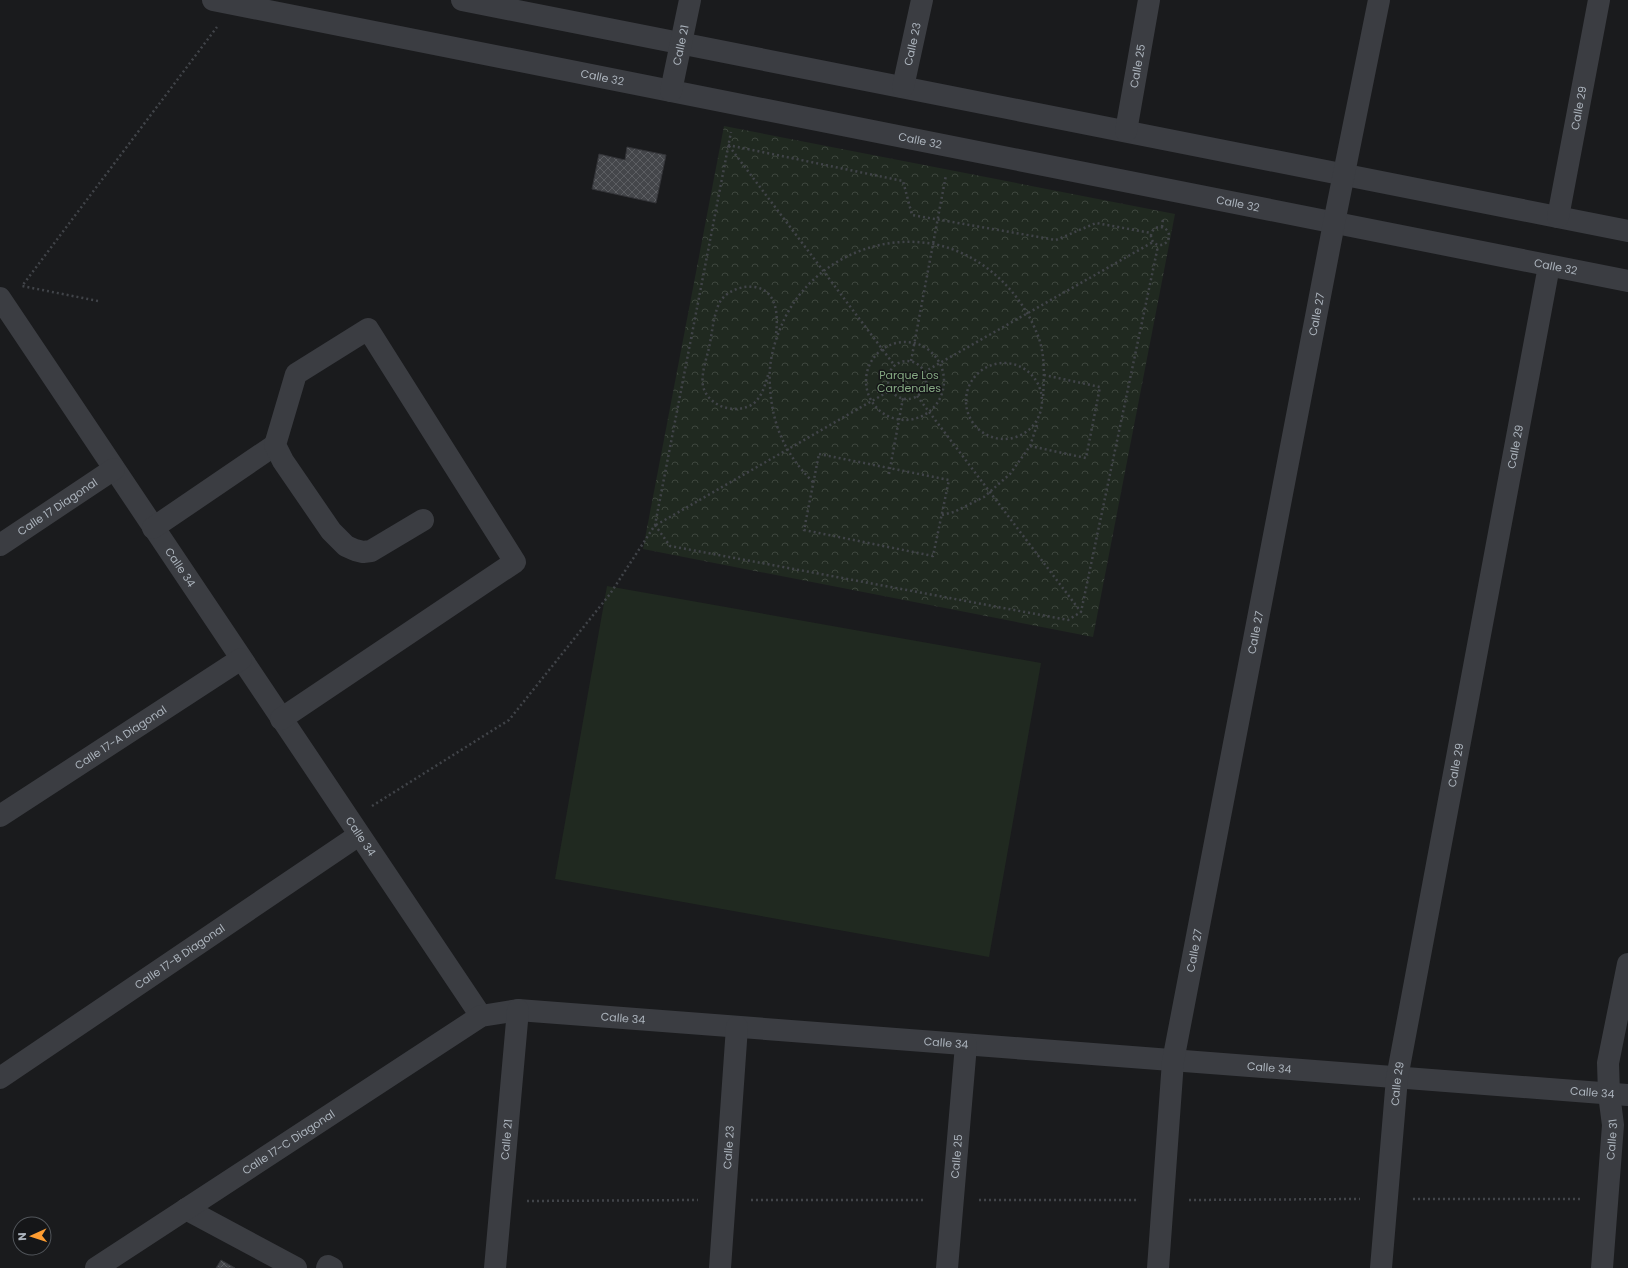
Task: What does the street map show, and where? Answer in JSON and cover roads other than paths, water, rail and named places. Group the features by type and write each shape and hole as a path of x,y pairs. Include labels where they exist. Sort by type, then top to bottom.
{"street":[{"name":"Calle 32","path":"212,0 1628,281"},
{"path":"462,0 486,2 681,43 1628,231"},
{"name":"Calle 21","path":"671,91 690,0"},
{"name":"Calle 23","path":"903,87 922,0"},
{"name":"Calle 25","path":"1126,131 1149,0"},
{"name":"Calle 27","path":"1158,1268 1173,1061 1334,223 1345,175 1379,0"},
{"name":"Calle 29","path":"1558,217 1599,0"},
{"name":"Calle 29","path":"1381,1268 1397,1078 1549,266"},
{"name":"Calle 34","path":"0,298 481,1016 518,1010 1618,1095"},
{"path":"153,528 275,445 296,374 368,328 515,562 281,719"},
{"path":"275,445 283,461 326,524 346,546 363,552 372,551 423,520"},
{"name":"Calle 17 Diagonal","path":"0,545 114,469"},
{"name":"Calle 17-A Diagonal","path":"0,816 241,659"},
{"name":"Calle 17-B Diagonal","path":"0,1078 359,835"},
{"name":"Calle 31","path":"1602,1268 1613,1125 1618,1095 1608,1063 1628,964"},
{"name":"Calle 21","path":"495,1268 518,1010"},
{"name":"Calle 17-C Diagonal","path":"96,1268 481,1016"},
{"name":"Calle 23","path":"720,1268 737,1027"},
{"name":"Calle 25","path":"947,1268 966,1045"},
{"path":"186,1209 296,1268"},
{"path":"327,1268 328,1266 332,1268"}],"park label":[{"name":"Parque Los Cardenales","path":"909,381"}]}
